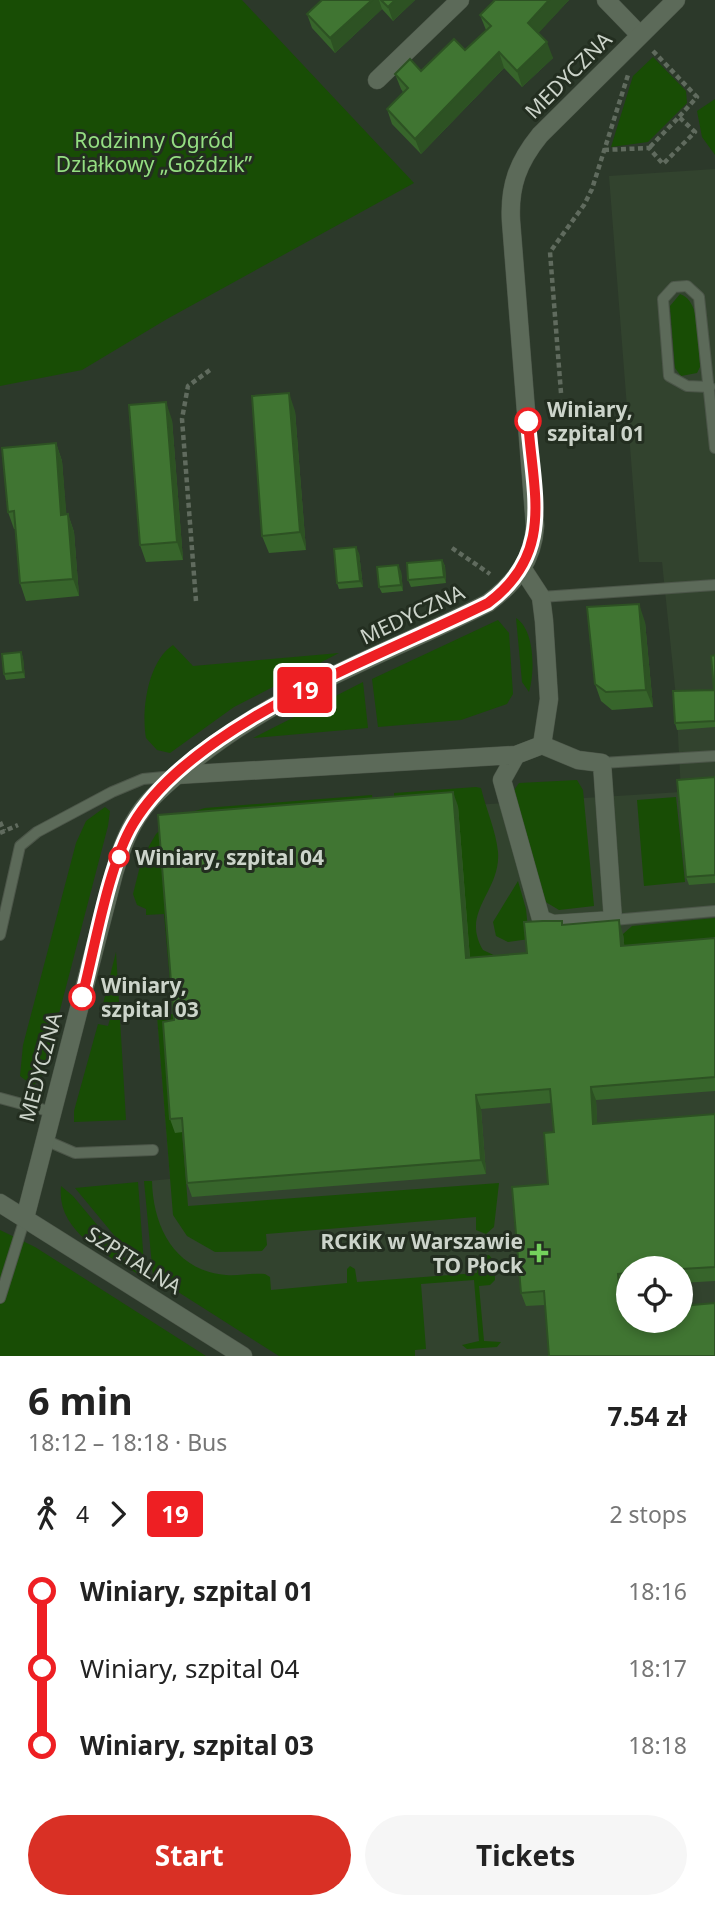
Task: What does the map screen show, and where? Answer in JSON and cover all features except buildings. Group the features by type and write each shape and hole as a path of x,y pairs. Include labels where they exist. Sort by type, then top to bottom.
{"street":[{"path":"377,80 460,0"},
{"path":"606,0 640,35"},
{"name":"MEDYCZNA","path":"26,1218 121,850 144,807 176,775 242,724 295,694 488,603 503,592 522,568 534,542 535,526 511,190 517,169 534,142 676,0"},
{"path":"522,568 541,597 549,699 542,745"},
{"path":"176,775 516,755 542,745 578,760 602,763 613,920 553,924 541,919 502,780 516,755"},
{"name":"SZPITALNA","path":"0,1203 243,1356"}],"lane":[{"path":"710,387 687,386 669,376 663,299 674,287 687,286 699,297 710,387 715,448"},
{"path":"541,597 715,585"},
{"path":"602,763 715,756"},
{"path":"0,935 20,846 37,832 112,792 143,779 176,775"},
{"path":"613,920 715,911"},
{"path":"0,1098 52,1112"},
{"path":"45,1140 75,1153 153,1150"},
{"path":"0,1298 26,1218"}],"path":[{"path":"645,58 660,45"},
{"path":"604,150 649,148 697,97 653,51"},
{"path":"561,393 550,252 584,205 629,72"},
{"path":"649,148 663,164 695,132 679,117"},
{"path":"196,601 181,419 188,386 210,370"},
{"path":"452,548 490,574"},
{"path":"0,822 4,831"}],"shaded area":[{"path":"715,169 715,1356 300,1356 157,1269 148,1181 170,1179 157,1016 173,1015 458,806 681,792 676,697 662,562 639,562 609,176"}],"green space":[{"name":"Rodzinny Ogród Działkowy „Goździk”","path":"0,0 242,0 414,183 167,319 82,370 0,386"},
{"path":"653,57 686,91 687,103 648,142 611,147 633,76"},
{"path":"715,99 715,155 702,137 697,111"},
{"path":"680,294 692,305 695,315 700,367 697,373 681,376 675,368 670,306"},
{"path":"516,618 527,632 532,652 529,692 522,682"},
{"path":"498,620 509,633 513,694 507,704 461,720 378,727 372,679"},
{"path":"173,645 193,666 339,653 234,707 170,753 157,750 146,738 145,714 152,674 164,652"},
{"path":"363,682 368,728 253,738"},
{"path":"577,780 583,790 594,906 559,910 544,901 512,793 519,783"},
{"path":"481,788 498,852 494,879 478,912 477,936 483,950 502,959 471,972 395,810 394,793"},
{"path":"372,795 373,812 179,1034 175,1132 182,1132 188,1206 499,1183 494,1227 486,1234 476,1230 476,1217 266,1234 267,1245 262,1251 215,1252 187,1236 173,1215 157,1016 173,1014 164,914 146,915 146,909 137,905 133,894 142,858 156,834 173,818 205,808"},
{"path":"676,797 685,882 644,886 637,800"},
{"path":"105,807 110,811 108,826 43,1075 33,1086 20,1076 23,1045 76,843 86,821"},
{"path":"518,881 526,909 529,939 508,942 496,936 493,922"},
{"path":"715,918 715,952 626,960 623,934 632,926"},
{"path":"116,952 126,1120 74,1122 74,1111 98,1024 108,1026 112,1012 102,1008"},
{"path":"144,1181 152,1181 153,1198 162,1230 180,1256 208,1272 226,1275 265,1274 270,1277 271,1290 347,1283 347,1269 350,1266 355,1269 357,1282 477,1273 479,1257 489,1255 494,1261 495,1280 490,1285 479,1286 484,1341 501,1342 497,1347 467,1349 462,1345 479,1341 474,1280 421,1284 426,1349 415,1350 415,1356 279,1356 153,1276"},
{"path":"138,1182 144,1264 142,1269 75,1188"},
{"path":"61,1186 73,1196 138,1274 98,1249 75,1229 66,1216"},
{"path":"0,1230 35,1247 206,1356 0,1356"}],"bus line":[{"name":"19","path":"82,997 126,836 144,807 176,775 242,724 295,694 488,603 513,580 529,557 534,542 528,421"}],"place":[{"name":"Winiary, szpital 01","path":"528,421"},
{"name":"Winiary, szpital 04","path":"119,857"},
{"name":"Winiary, szpital 03","path":"82,997"},
{"name":"RCKiK w Warszawie TO Płock","path":"539,1253"}]}
